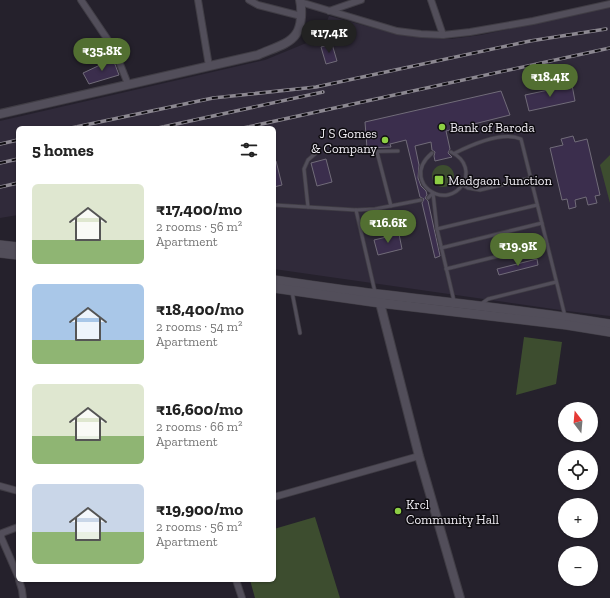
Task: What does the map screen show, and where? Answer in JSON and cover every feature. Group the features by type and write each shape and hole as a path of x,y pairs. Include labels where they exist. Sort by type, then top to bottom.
{"main road":[{"path":"0,245 16,247"},
{"path":"0,253 16,254"},
{"path":"276,280 380,303 454,307 479,305 566,321 610,332"},
{"path":"276,288 343,294 375,294 454,307 566,321 610,324"}],"street":[{"path":"81,0 114,49 128,84"},
{"path":"198,0 209,66"},
{"path":"249,0 301,16"},
{"path":"328,11 361,0"},
{"path":"431,0 443,35"},
{"path":"0,114 258,55 288,41 297,33 301,16 300,1 328,11 397,31 443,35 533,21 610,4"},
{"path":"375,294 380,303 419,456 460,598"},
{"path":"276,496 419,456"},
{"path":"0,486 16,490"},
{"path":"16,527 2,533 2,537 16,571"},
{"path":"20,582 23,598"},
{"path":"237,582 242,598"}],"lane":[{"path":"432,153 423,163 421,169 423,183 433,193 439,195 452,194 462,185 466,171 460,158 453,152 471,145 508,136 514,136 521,139 566,321"},
{"path":"350,152 398,151"},
{"path":"377,152 391,206"},
{"path":"308,207 304,169 308,160 316,153"},
{"path":"462,185 468,188 480,190 531,178"},
{"path":"428,198 433,193"},
{"path":"433,193 437,229 454,307"},
{"path":"276,205 356,210 375,209 421,200"},
{"path":"437,229 537,205"},
{"path":"356,210 375,294"},
{"path":"441,248 542,223"},
{"path":"446,269 547,244"},
{"path":"479,305 488,299 556,282"},
{"path":"292,290 300,334"}],"shaded area":[{"name":"Madgaon Junction","path":"610,7 610,316 276,269 276,126 16,126 16,215 0,218 0,121 265,60 321,37 329,16 400,35 450,39 481,35"}],"green space":[{"path":"610,155 610,203 600,165"},
{"path":"443,165 451,168 454,176 451,184 443,187 435,184 432,176 435,168"},
{"path":"524,337 562,342 556,384 516,395"},
{"path":"315,517 340,598 255,598 251,582 276,582 276,528"}],"building":[{"path":"332,44 337,61 326,64 321,47"},
{"path":"113,59 119,75 89,84 83,73"},
{"path":"572,85 575,101 529,111 525,95"},
{"path":"501,91 510,115 446,131 450,149 448,153 452,157 435,161 435,152 432,150 431,142 415,146 419,165 418,178 421,186 426,191 427,195 425,198 428,201 440,256 435,258 422,203 424,199 420,197 406,140 390,144 391,147 367,148 365,122"},
{"path":"573,136 575,142 587,139 600,195 595,196 597,203 588,205 586,197 575,200 576,207 569,209 567,199 562,200 550,148 563,145 561,139"},
{"path":"326,159 332,182 317,186 311,163"},
{"path":"276,161 282,185 276,186"},
{"path":"399,234 402,249 378,255 374,240"},
{"path":"537,259 538,265 499,275 497,269"}],"railway":[{"path":"80,126 213,98 316,87 530,41 606,29"},
{"path":"252,126 610,48"},
{"path":"167,126 323,92"},
{"path":"0,144 16,140"},
{"path":"0,163 16,159"},
{"path":"0,187 16,183"}],"place":[{"name":"Bank of Baroda","path":"442,127"},
{"name":"J S Gomes & Company","path":"385,140"},
{"name":"Madgaon Junction","path":"439,180"},
{"name":"Krcl Community Hall","path":"398,511"}]}
